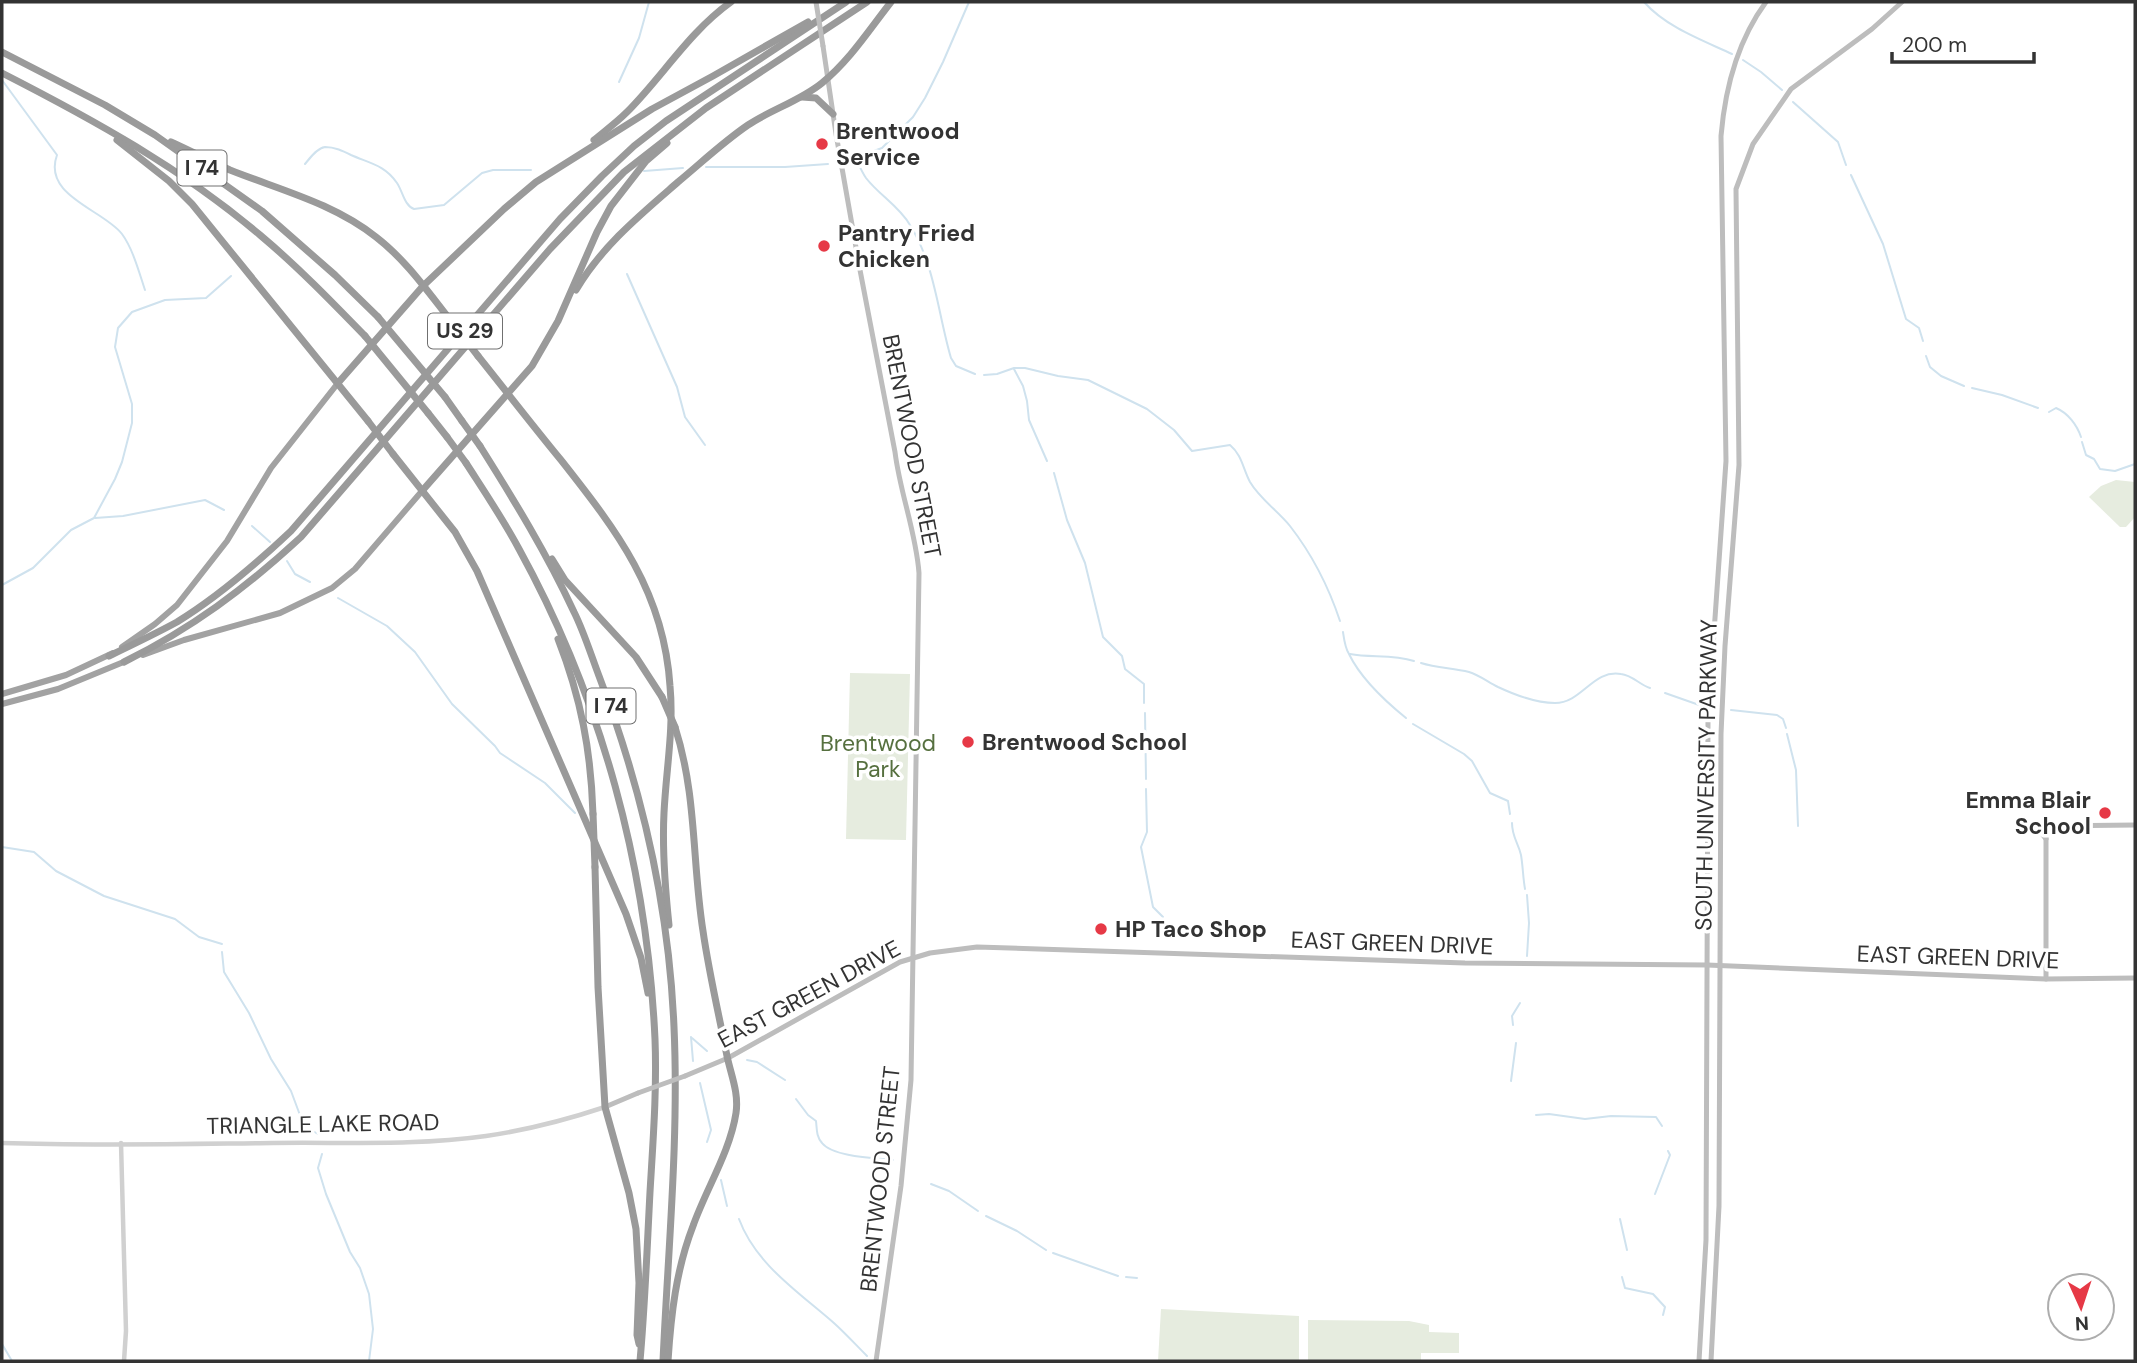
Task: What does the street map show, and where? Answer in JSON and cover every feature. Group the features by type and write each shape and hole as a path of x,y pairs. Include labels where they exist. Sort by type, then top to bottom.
{"highway":[{"path":"572,158 628,111 677,52 708,20 731,2"},
{"name":"US 29","path":"2,694 66,675 162,630 197,608 251,566 290,531 560,219 634,146 716,87 846,2"},
{"name":"US 29","path":"2,704 58,689 124,662 205,616 260,573 321,515 587,208 624,172 689,120 867,2"},
{"path":"561,314 597,259 628,225 731,137 828,77 856,49 891,2"},
{"path":"109,656 177,605 227,541 271,468 338,383 423,286 504,209 572,158 652,109 814,18 829,13"},
{"name":"I 74","path":"2,51 155,135 262,211 378,317 445,397 480,446 531,528 576,614 625,747 645,821 665,923 673,991 675,1098 665,1361"},
{"name":"I 74","path":"2,73 86,116 198,187 251,227 316,287 365,335 466,463 518,547 546,602 593,713 621,807 645,921 655,1042 653,1139 640,1361"},
{"path":"798,98 816,98 833,114"},
{"path":"86,116 169,181 192,204 455,532 477,570 617,892 641,958 655,1042"},
{"path":"124,662 184,640 281,613 332,588 355,569 532,366 548,341 611,206 646,162 679,133 689,120"},
{"path":"155,135 230,169 318,202 353,220 377,237 400,258 423,286 614,528 639,572 660,626 668,660 671,704 663,852 675,976 673,991"},
{"path":"531,528 565,580 636,657 662,697 675,727 690,791 699,908 737,1092 735,1120 686,1245 673,1304 665,1361"},
{"path":"546,602 573,678 591,766 605,1107 636,1229 639,1283 637,1335 641,1352"}],"main road":[{"name":"BRENTWOOD STREET","path":"816,2 860,270 898,474 918,562 908,1122 876,1361"},
{"name":"SOUTH UNIVERSITY PARKWAY","path":"1699,1361 1706,1240 1708,718 1726,461 1721,195 1723,110 1745,38 1766,2"},
{"name":"SOUTH UNIVERSITY PARKWAY","path":"1711,1361 1719,1206 1723,683 1739,465 1736,189 1753,144 1791,89 1872,29 1902,2"},
{"path":"2046,979 2046,826 2135,825"},
{"path":"2026,826 2039,831 2046,839"},
{"name":"EAST GREEN DRIVE","path":"638,1093 728,1058 880,972 913,957 986,947 1465,963 1707,965 2046,979 2135,978"},
{"name":"TRIANGLE LAKE ROAD","path":"605,1107 638,1093"}],"street":[{"name":"TRIANGLE LAKE ROAD","path":"2,1143 74,1145 438,1140 531,1128 605,1107"},
{"path":"121,1143 126,1331 124,1361"}],"green space":[{"path":"2116,480 2135,482 2135,517 2126,527 2120,527 2089,497 2101,486"},
{"name":"Brentwood Park","path":"850,673 910,674 906,840 846,839"},
{"path":"1161,1309 1299,1316 1299,1361 1158,1361"},
{"path":"1308,1320 1409,1321 1429,1325 1429,1332 1459,1333 1459,1353 1421,1353 1421,1361 1308,1361"}],"waterway":[{"path":"619,82 639,38 649,2"},
{"path":"849,160 882,148 913,117 943,62 969,2"},
{"path":"1644,2 1674,26 1732,54"},
{"path":"1743,60 1782,90"},
{"path":"2,80 57,155 55,169 58,181 66,192 122,234 133,254 145,290"},
{"path":"1793,102 1838,142 1846,165"},
{"path":"305,164 325,147 376,165 392,177 408,205 414,209 444,205 482,173 493,170 531,170"},
{"path":"856,159 866,178 910,225 931,273 951,358 956,366 975,374"},
{"path":"706,167 828,164"},
{"path":"644,171 683,168"},
{"path":"1851,175 1883,244 1906,319 1919,328 1923,341"},
{"path":"627,274 677,387 685,417 705,445"},
{"path":"2,585 33,568 71,530 94,518 115,479 132,423 132,404 115,347 118,328 132,312 165,300 206,298 231,276"},
{"path":"1926,356 1930,367 1941,376 1964,386"},
{"path":"984,375 1025,368 1088,380 1147,409 1174,430 1192,451 1230,445 1240,458 1254,488 1290,526 1312,559 1340,621"},
{"path":"1014,369 1023,386 1029,420 1047,461"},
{"path":"1972,388 2038,408"},
{"path":"2049,412 2056,408 2064,413 2081,437"},
{"path":"2082,442 2086,455 2094,459 2100,469 2115,471 2135,464"},
{"path":"1054,473 1067,520 1085,563 1103,637 1122,656 1125,669 1144,684 1144,703"},
{"path":"95,518 123,516 205,500 224,510"},
{"path":"252,526 270,542"},
{"path":"287,561 295,574 310,582"},
{"path":"338,598 387,626 415,652 452,704 500,753 545,783 575,813"},
{"path":"1343,632 1347,649 1360,672 1382,697 1406,718"},
{"path":"1350,654 1414,661"},
{"path":"1421,663 1469,672 1511,693 1548,703 1564,702 1573,698 1595,681 1611,674 1625,675 1650,688"},
{"path":"1665,693 1702,706"},
{"path":"1731,710 1777,715 1783,719 1786,728"},
{"path":"1145,713 1146,779"},
{"path":"1413,724 1472,761 1490,793 1508,801 1510,814"},
{"path":"1787,734 1796,770 1798,826"},
{"path":"1146,789 1147,832 1141,847 1153,907 1163,917 1162,929 1156,936"},
{"path":"1512,823 1521,855 1525,889"},
{"path":"2,847 34,852 56,871 104,896 175,919 199,937 222,944"},
{"path":"1527,895 1527,956"},
{"path":"222,952 224,972 291,1091 304,1126 318,1134"},
{"path":"1513,1025 1512,1016 1520,1003"},
{"path":"691,1037 693,1061"},
{"path":"692,1038 707,1051"},
{"path":"1511,1081 1516,1043"},
{"path":"747,1060 757,1062 785,1080"},
{"path":"700,1083 711,1130 707,1142"},
{"path":"796,1099 816,1121 819,1138 827,1148 855,1156 893,1160"},
{"path":"1536,1115 1585,1119 1611,1116 1656,1117 1662,1126"},
{"path":"1655,1194 1670,1155 1668,1151"},
{"path":"322,1154 318,1168 326,1194 369,1294 373,1329 369,1361"},
{"path":"721,1180 727,1206"},
{"path":"931,1184 949,1191 978,1211"},
{"path":"986,1216 1017,1231 1046,1250"},
{"path":"739,1219 756,1250 780,1277 835,1324 867,1356"},
{"path":"1620,1219 1627,1250"},
{"path":"1053,1253 1118,1276"},
{"path":"1126,1277 1137,1278"},
{"path":"1622,1277 1625,1288 1653,1294 1665,1307 1663,1315"},
{"path":"2,1344 12,1361"}],"place":[{"name":"Brentwood Service","path":"822,144"},
{"name":"Pantry Fried Chicken","path":"824,246"},
{"name":"Brentwood School","path":"968,742"},
{"name":"Emma Blair School","path":"2105,813"},
{"name":"HP Taco Shop","path":"1101,929"}]}
